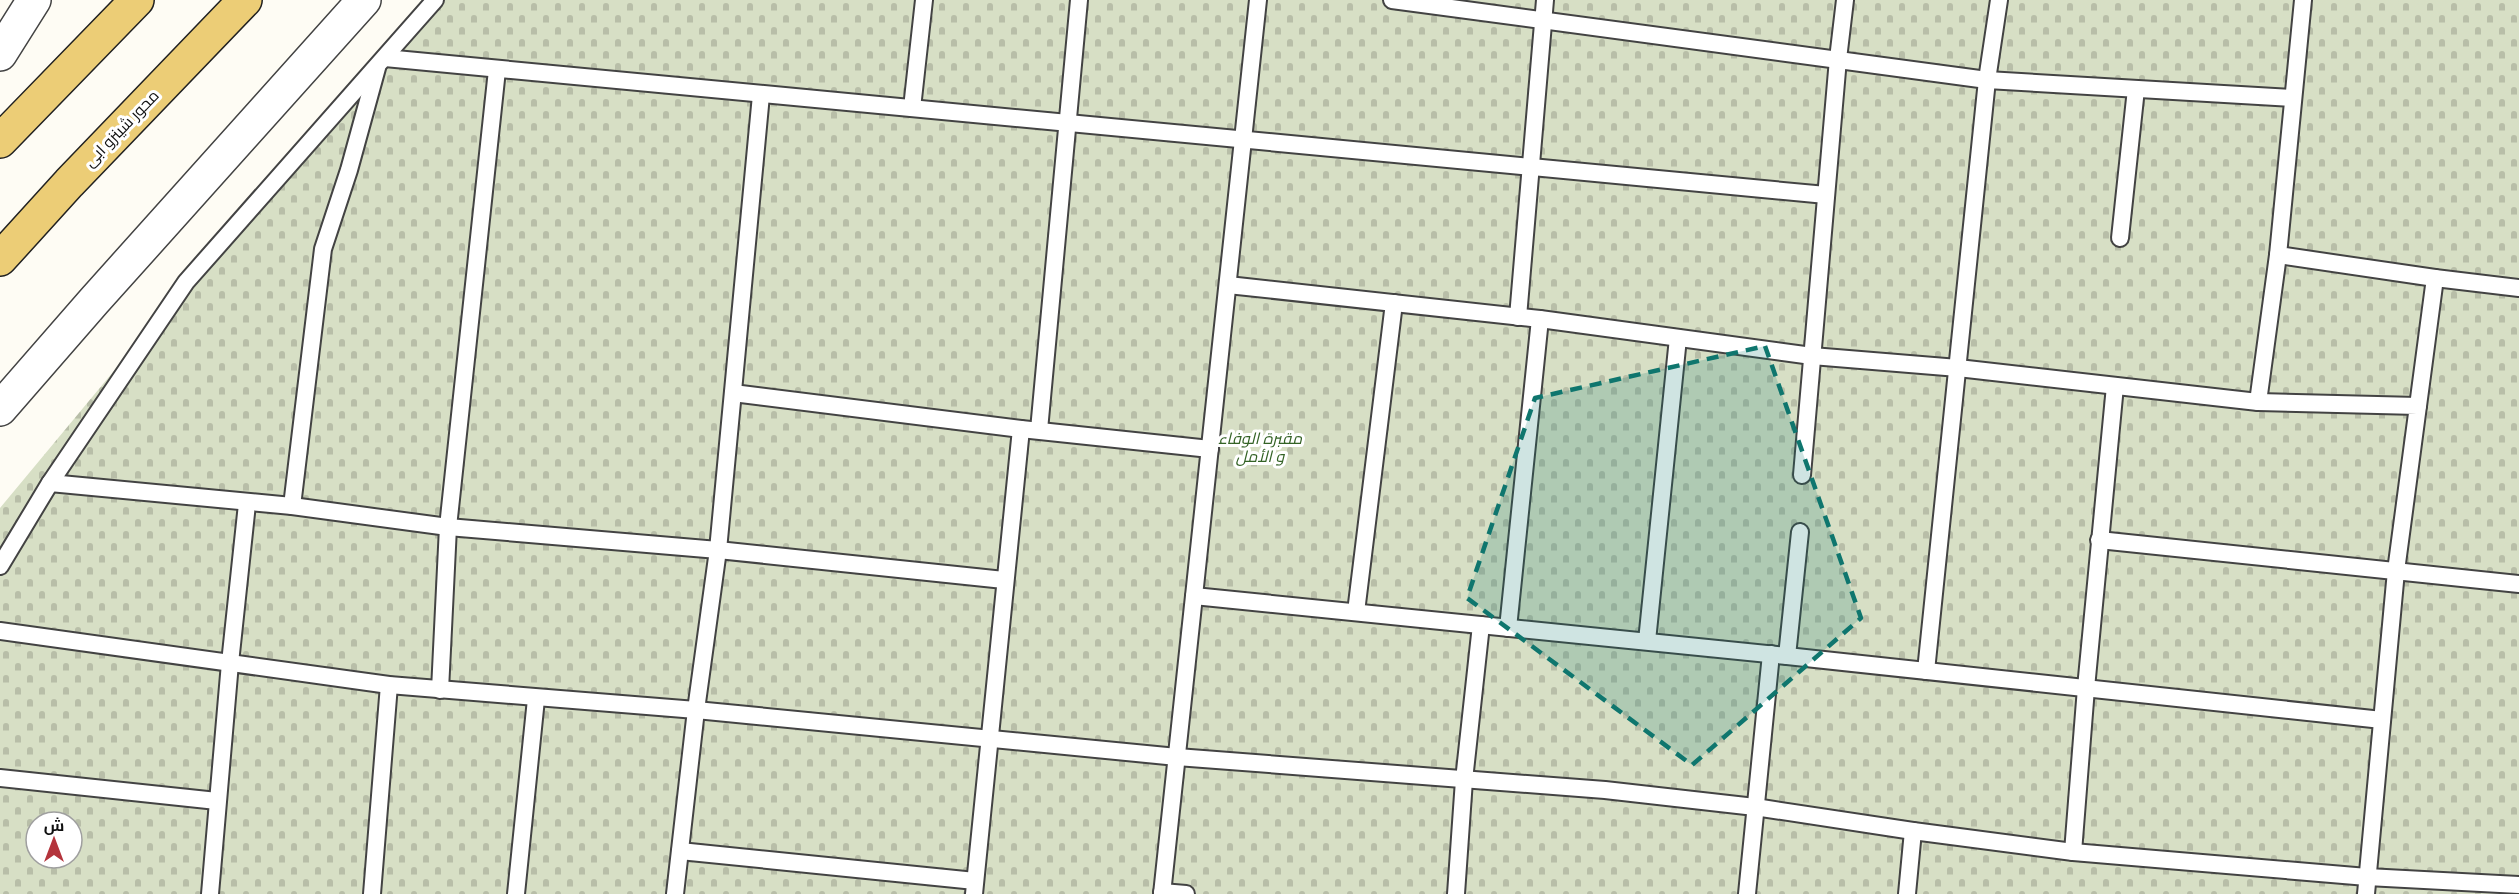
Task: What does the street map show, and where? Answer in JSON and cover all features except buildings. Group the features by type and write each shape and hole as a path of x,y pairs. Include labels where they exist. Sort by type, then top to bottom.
{"main road":[{"path":"0,141 137,0"},
{"name":"محور شينزو ابى","path":"0,260 69,183 245,0"}],"street":[{"path":"0,54 34,0"},
{"path":"0,409 79,317 364,0"}],"lane":[{"path":"0,566 50,483 186,282 435,0"},
{"path":"912,108 924,0"},
{"path":"1039,430 1079,0"},
{"path":"1186,894 1162,893 1258,0"},
{"path":"1392,0 1987,80 2292,98"},
{"path":"1518,318 1545,0"},
{"path":"1802,474 1845,0"},
{"path":"1926,671 1987,80 1999,0"},
{"path":"2258,402 2278,255 2302,0"},
{"path":"381,63 497,70 1826,195"},
{"path":"292,506 322,249 349,170 381,63"},
{"path":"440,690 448,527 497,70"},
{"path":"2120,238 2136,89"},
{"path":"675,894 696,710 718,550 761,95"},
{"path":"2278,255 2519,288"},
{"path":"2367,886 2396,571 2435,278"},
{"path":"1228,285 1540,319 1812,356 1958,368 2258,402 2418,406"},
{"path":"1356,612 1394,303"},
{"path":"1508,628 1540,319"},
{"path":"1647,641 1678,338"},
{"path":"2073,852 2099,540 2115,386"},
{"path":"733,393 1021,429 1210,449"},
{"path":"680,850 975,887 991,740 1004,580 1021,429"},
{"path":"50,483 248,504 292,506 448,527 718,550 1004,580"},
{"path":"210,894 230,663 248,504"},
{"path":"1748,894 1755,807 1800,532"},
{"path":"2099,540 2519,584"},
{"path":"1194,596 1647,641 2382,720"},
{"path":"1456,894 1464,780 1481,625"},
{"path":"0,631 389,686 696,710 1177,757 1605,790 1755,807 2073,852 2367,886 2519,885"},
{"path":"372,894 389,686"},
{"path":"516,894 536,699"},
{"path":"0,778 217,801"},
{"path":"1907,894 1913,831"}],"highlighted area":[{"path":"1765,346 1861,618 1692,765 1467,598 1535,398"}],"green space":[{"name":"مقبرة الوفاء و الأمل","path":"422,0 2519,0 2519,894 0,894 0,508"}]}
